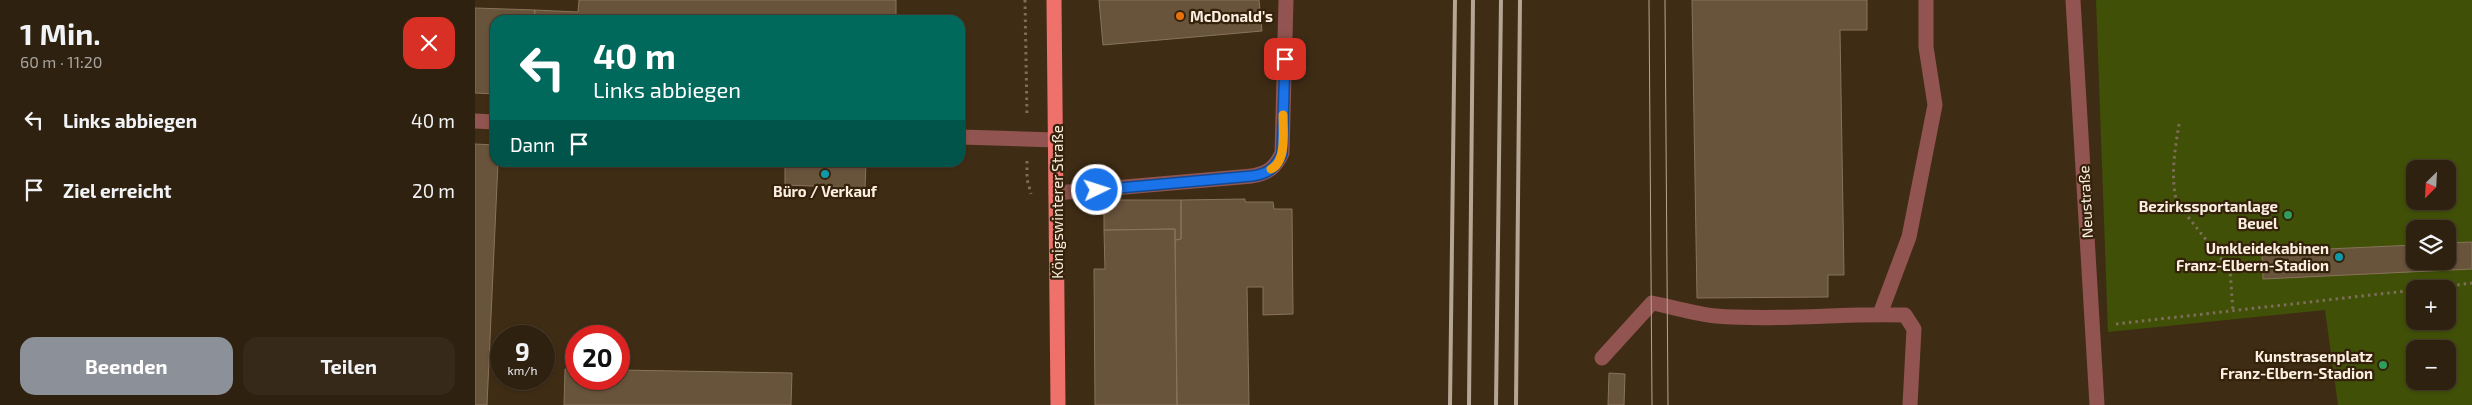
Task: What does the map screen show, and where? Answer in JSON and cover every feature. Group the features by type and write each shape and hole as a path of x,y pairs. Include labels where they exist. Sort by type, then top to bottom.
{"main road":[{"name":"Königswinterer Straße","path":"1055,0 1058,405"}],"street":[{"path":"1057,193 1252,176 1263,174 1275,167 1282,154 1286,0"},
{"path":"1880,314 1909,237 1935,105 1925,47 1926,0"},
{"name":"Neustraße","path":"2073,0 2097,405"},
{"path":"475,121 490,122"},
{"path":"965,137 1056,140"},
{"path":"1602,358 1652,304 1715,316 1771,318 1880,314 1905,315 1914,329 1910,405"}],"path":[{"path":"1025,0 1027,138"},
{"path":"2179,124 2174,170 2174,190 2177,203 2230,270 2233,311"},
{"path":"2456,285 2472,283"},
{"path":"2093,327 2406,291"}],"green space":[{"name":"Bezirkssportanlage Beuel","path":"2096,0 2472,0 2472,405 2338,405 2325,310 2108,332"}],"building":[{"path":"579,0 896,0 896,15 534,15 535,10 578,12"},
{"name":"McDonald's","path":"1099,0 1259,0 1262,31 1103,45"},
{"path":"1692,0 1867,0 1867,30 1840,30 1844,275 1828,275 1828,297 1697,298"},
{"path":"475,8 535,10 534,15 490,15 490,94 475,93"},
{"path":"475,144 490,145 490,167 498,167 487,405 475,405"},
{"name":"Büro / Verkauf","path":"785,167 866,167 865,188 785,185"},
{"path":"1245,199 1245,202 1273,202 1274,209 1292,209 1293,314 1263,315 1263,287 1247,287 1249,405 1177,405 1175,240 1181,239 1181,200"},
{"path":"1098,200 1181,200 1181,239 1175,240 1175,229 1104,230 1104,214 1098,214"},
{"path":"1175,229 1177,405 1095,405 1094,269 1105,269 1104,230"},
{"name":"Umkleidekabinen Franz-Elbern-Stadion","path":"2472,242 2472,269 2456,270 2456,243"},
{"name":"Umkleidekabinen Franz-Elbern-Stadion","path":"2406,245 2406,270 2451,270 2263,279 2262,252"},
{"path":"565,369 565,390 630,390 630,370 792,373 791,405 564,405"},
{"path":"1609,373 1625,374 1624,405 1608,405"}],"tram line":[{"path":"1649,0 1652,405"},
{"path":"1665,0 1668,405"}],"railway":[{"path":"1450,405 1455,0"},
{"path":"1469,405 1473,0"},
{"path":"1496,405 1501,0"},
{"path":"1516,405 1520,0"}],"slow traffic":[{"path":"1271,169 1275,167 1282,154 1283,115"}],"place":[{"name":"McDonald's","path":"1180,16"},
{"name":"Büro / Verkauf","path":"825,174"},
{"name":"Bezirkssportanlage Beuel","path":"2288,215"},
{"name":"Umkleidekabinen Franz-Elbern-Stadion","path":"2339,257"},
{"name":"Kunstrasenplatz Franz-Elbern-Stadion","path":"2383,365"}],"route":[{"path":"1097,190 1252,176 1263,174 1275,167 1282,154 1285,59"}]}
